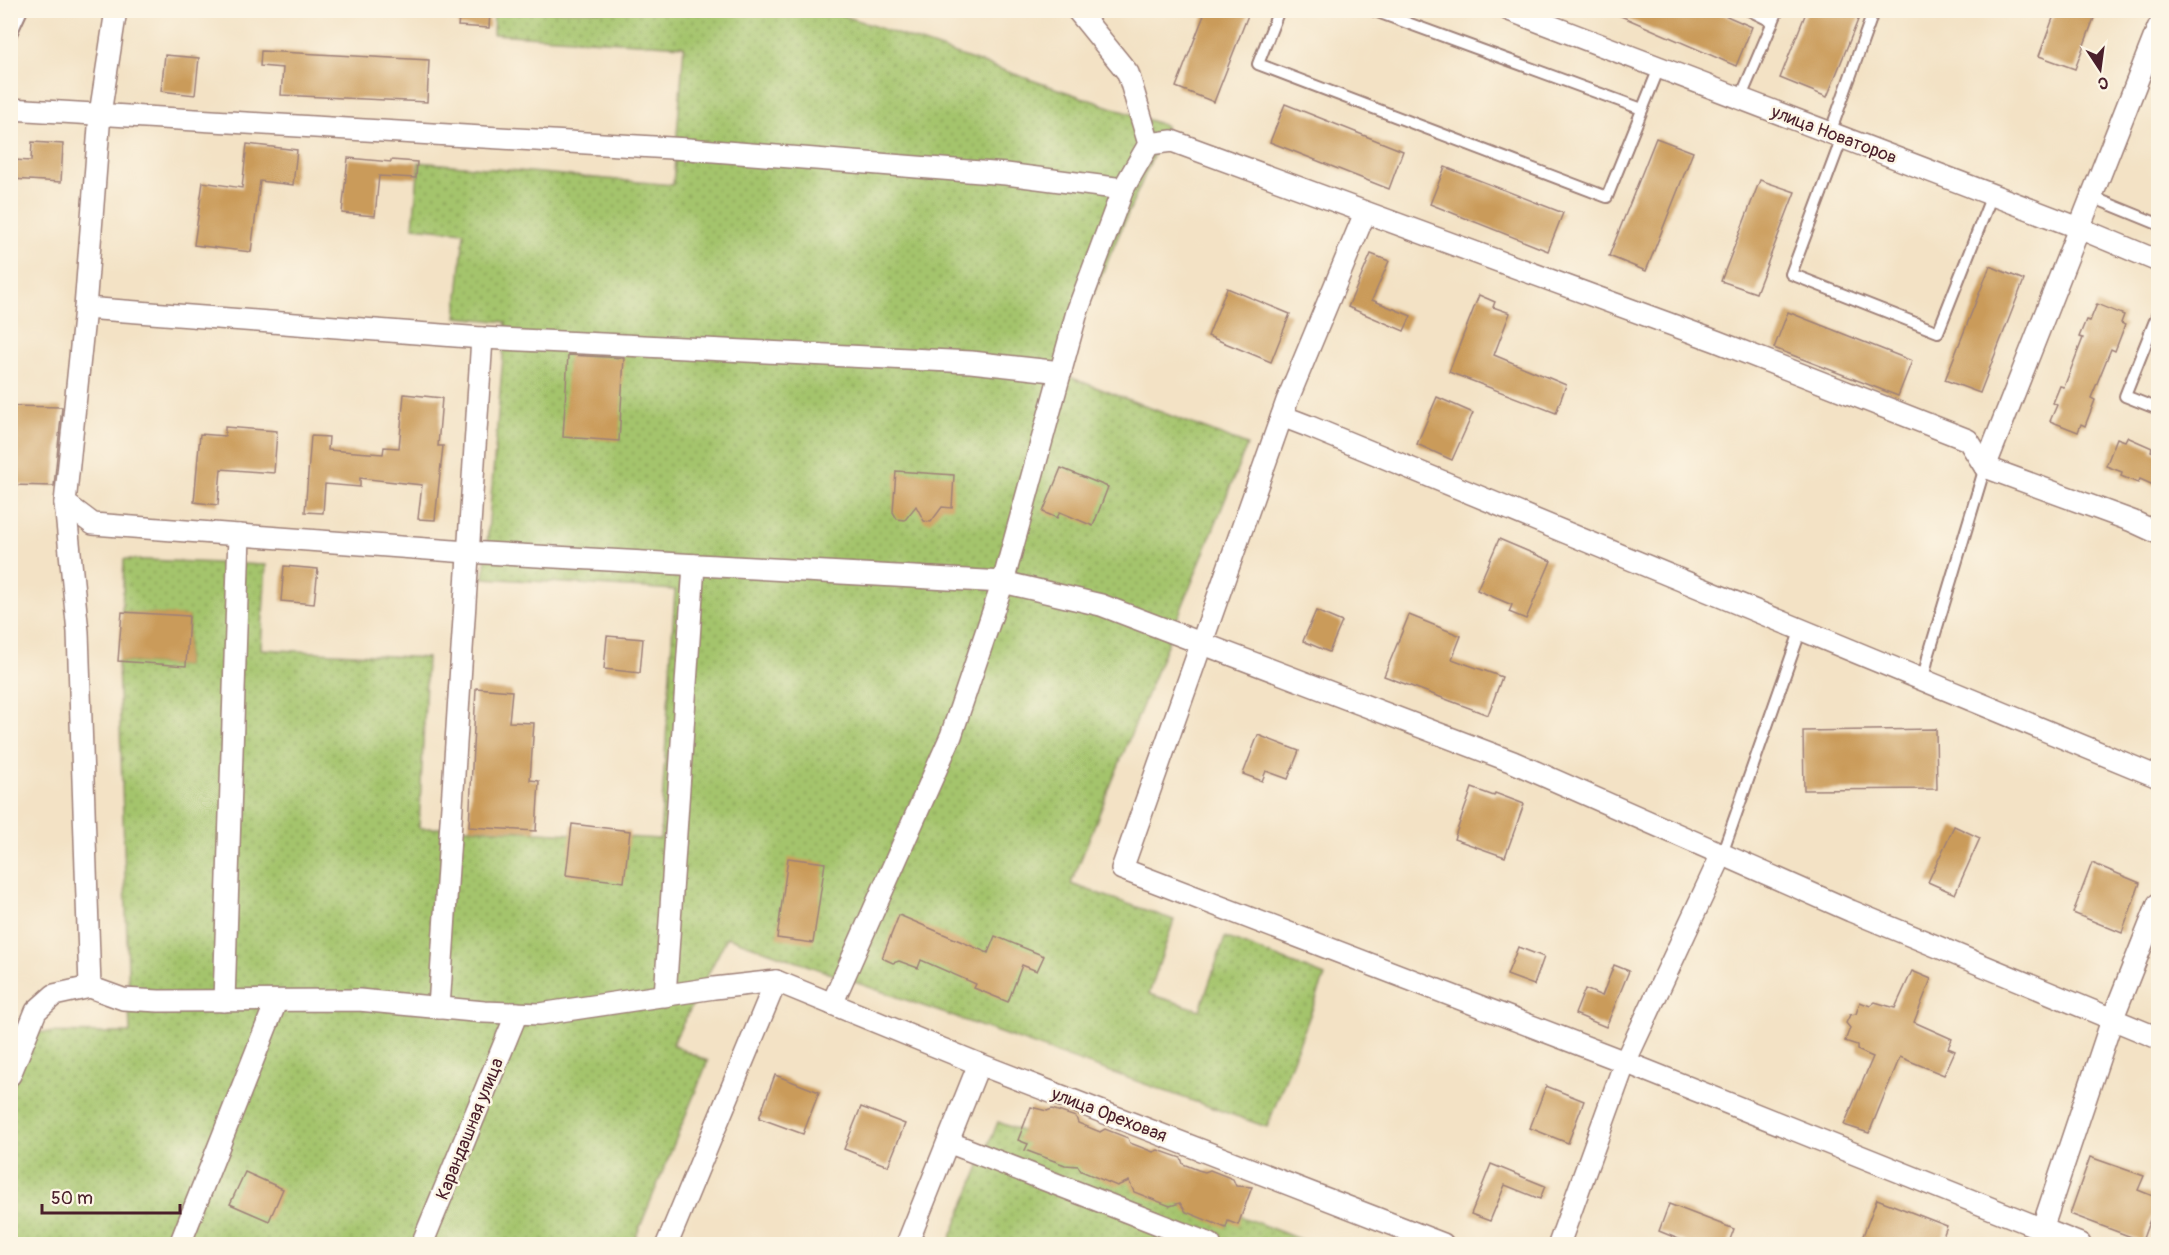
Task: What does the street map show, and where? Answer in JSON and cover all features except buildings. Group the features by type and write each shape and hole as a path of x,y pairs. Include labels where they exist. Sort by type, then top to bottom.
{"street":[{"path":"90,987 78,632 65,503 85,308 100,114 116,10"},
{"path":"832,1004 951,736 1003,582 1077,312 1123,189 1149,144 1128,73 1077,10"},
{"name":"улица Новаторов","path":"1509,10 2079,228 2158,261"},
{"path":"1985,467 2158,28"},
{"path":"10,109 688,149 1006,174 1123,189"},
{"path":"1149,144 1172,141 1716,341 1968,440 1985,467 2132,521 2158,533"},
{"path":"1365,213 1282,416 1122,868 1625,1062 2039,1237 2080,1245"},
{"path":"85,308 482,338 970,362 1061,372"},
{"path":"439,1008 482,338"},
{"path":"1282,416 2158,777"},
{"path":"65,503 93,524 467,552 1003,582 1101,605 1513,762 1851,911 2158,1038"},
{"path":"224,1001 239,535"},
{"path":"664,996 694,565"},
{"path":"1559,1245 1625,1062 1722,854"},
{"path":"2039,1237 2112,1020 2158,904"},
{"path":"10,1076 36,1011 54,995 90,987 123,999 276,1002 359,1000 439,1008 540,1014 776,981"},
{"path":"667,1245 776,981"},
{"name":"улица Ореховая","path":"776,981 979,1064 1443,1245"},
{"path":"180,1245 276,1002"},
{"name":"Карандашная улица","path":"422,1245 517,1013"},
{"path":"907,1245 979,1064"},
{"path":"948,1142 1210,1245"}],"lane":[{"path":"10,36 22,10"},
{"path":"1279,10 1258,64 1606,197 1659,68"},
{"path":"1372,10 1642,110"},
{"path":"1749,10 1773,22"},
{"path":"1740,99 1778,10"},
{"path":"1874,10 1791,274 1938,332 1992,195"},
{"path":"2091,197 2158,224"},
{"path":"2158,313 2126,396 2158,409"},
{"path":"1923,680 1985,467"},
{"path":"1722,854 1801,629"}],"green space":[{"path":"494,11 830,11 1166,126 1059,373 1247,445 1071,884 1174,920 1149,994 1200,1010 1225,937 1325,976 1267,1127 727,937 672,1045 708,1061 633,1244 11,1244 11,1032 130,1033 118,661 186,666 189,617 122,612 124,559 266,565 261,649 427,658 419,828 468,828 660,839 675,590 484,578 506,322 456,317 464,232 413,227 419,162 673,185 684,46 493,34"},
{"path":"998,1122 1312,1244 948,1244"}]}
